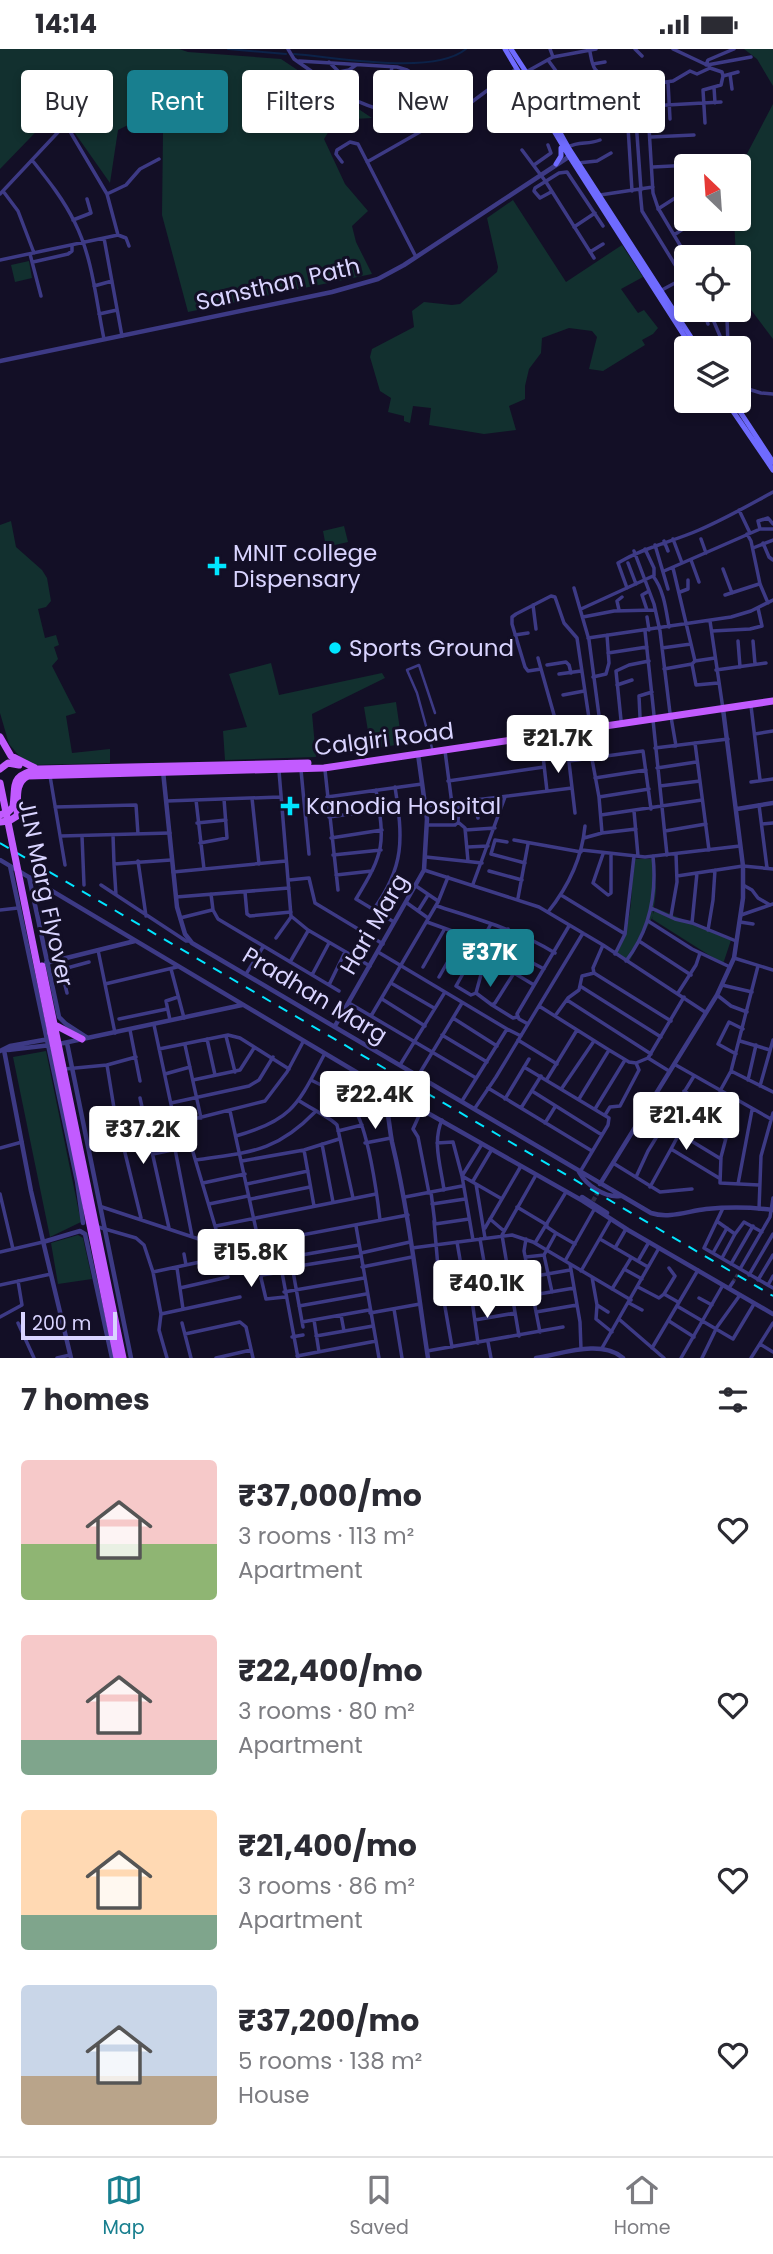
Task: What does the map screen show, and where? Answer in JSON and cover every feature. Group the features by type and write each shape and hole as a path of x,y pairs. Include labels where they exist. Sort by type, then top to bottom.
{"main road":[{"path":"505,49 561,144 684,336"},
{"path":"511,49 525,70"},
{"path":"560,133 570,155"},
{"path":"556,164 562,152 561,144"},
{"path":"556,164 576,165 690,336"},
{"path":"734,413 773,470"},
{"path":"741,413 773,462"},
{"name":"Calgiri Road","path":"723,707 750,705 773,699"},
{"name":"Calgiri Road","path":"279,766 324,768 418,753 432,748 773,699"},
{"name":"Calgiri Road","path":"35,773 321,763 445,751 600,723 653,717"},
{"path":"0,737 10,756 35,773"},
{"path":"0,774 12,763 35,773"},
{"name":"Calgiri Road","path":"35,773 50,776 139,770"},
{"path":"0,815 8,813 13,807 13,788 17,778 35,773"},
{"path":"0,822 17,816 19,785 22,779 35,773"},
{"name":"JLN Marg Flyover","path":"0,774 54,1037"},
{"name":"JLN Marg Flyover","path":"0,774 54,1037"},
{"path":"54,1037 84,1039"},
{"path":"54,1037 69,1068 79,1143 103,1226 123,1358"},
{"path":"54,1037 85,1233 114,1358"}],"street":[{"path":"288,49 294,59 321,78 331,95 351,99 374,109 393,103 399,93 389,82 391,67"},
{"path":"550,49 553,57"},
{"path":"530,70 553,57 596,49"},
{"path":"636,49 642,55"},
{"path":"673,49 718,69 723,76 721,85 703,89 705,123"},
{"path":"709,66 708,60 734,49"},
{"path":"590,52 593,64 598,70"},
{"path":"665,82 690,71 697,74 709,66 751,57"},
{"path":"294,59 407,70"},
{"path":"548,60 555,70"},
{"path":"329,62 339,72 349,70 357,64"},
{"path":"593,64 605,62"},
{"path":"367,162 469,104 517,68"},
{"path":"723,76 738,72"},
{"path":"730,74 732,89"},
{"path":"668,82 670,119"},
{"path":"714,87 715,103"},
{"path":"665,105 721,102"},
{"path":"41,296 32,253 18,211 2,193 61,129 68,128 107,194 118,235"},
{"path":"628,133 632,191"},
{"path":"637,133 642,211 674,263"},
{"path":"651,133 653,187 658,209 680,245"},
{"path":"651,137 694,135"},
{"path":"568,147 577,143 600,141"},
{"path":"342,162 335,151 354,142 358,144 416,257"},
{"path":"534,165 551,153 548,145"},
{"path":"522,150 541,174 594,258"},
{"path":"576,165 597,161 611,153"},
{"name":"Sansthan Path","path":"0,361 358,286 379,279 570,155"},
{"path":"107,194 126,185 140,169 159,159"},
{"path":"32,160 64,203 83,243 104,339"},
{"path":"653,167 674,166"},
{"path":"552,192 540,198 535,188 559,173 567,172 603,226"},
{"path":"598,195 653,187"},
{"path":"73,220 91,213 87,199"},
{"path":"658,209 674,199"},
{"path":"574,227 595,213"},
{"path":"674,235 680,231"},
{"path":"0,260 118,235 126,238 129,246"},
{"path":"104,238 122,336"},
{"path":"590,252 603,244"},
{"path":"33,263 68,254 72,251 72,245"},
{"path":"94,286 113,281"},
{"path":"660,291 674,283"},
{"path":"98,314 117,310"},
{"path":"751,390 773,394"},
{"path":"627,588 618,563 635,552 703,529 773,492"},
{"path":"588,638 732,617 771,602 760,584 753,548 739,510"},
{"path":"664,571 760,529 773,527 768,518 758,521 760,529"},
{"path":"673,539 682,563"},
{"path":"701,539 706,553"},
{"path":"753,548 773,540"},
{"path":"664,541 668,551"},
{"path":"764,543 769,557 773,560"},
{"path":"655,545 668,589"},
{"path":"645,549 667,610 668,627"},
{"path":"635,552 646,579 659,628 676,745"},
{"path":"691,559 699,582"},
{"path":"628,563 636,584"},
{"path":"673,568 692,644 696,685 718,683"},
{"path":"723,569 732,593"},
{"path":"581,610 654,577"},
{"path":"680,592 688,589 688,580"},
{"path":"725,595 760,584"},
{"path":"574,588 588,638 600,723"},
{"path":"646,610 642,594 649,591"},
{"path":"541,669 528,671 515,635 512,617 551,596 555,597 565,623 577,638 590,725"},
{"path":"619,610 618,599 622,597"},
{"path":"533,605 536,629"},
{"path":"712,631 762,627 758,608"},
{"path":"583,617 619,610 655,610"},
{"path":"647,617 655,748 667,855"},
{"path":"600,1184 717,995 734,958 743,885 742,846 710,621"},
{"path":"515,635 528,633"},
{"path":"593,677 606,674 609,663 607,635"},
{"path":"738,641 740,667"},
{"path":"753,642 755,664"},
{"path":"662,648 692,644"},
{"path":"608,653 647,647"},
{"path":"538,658 563,730 575,813"},
{"path":"664,669 715,658"},
{"path":"621,720 616,671 618,668 649,661"},
{"path":"547,665 566,662 570,673"},
{"path":"716,670 766,663"},
{"path":"432,748 407,670 419,665 435,713"},
{"path":"559,674 581,671"},
{"path":"617,685 632,680"},
{"path":"564,695 584,691"},
{"path":"640,717 639,696 652,692"},
{"path":"750,705 760,781"},
{"path":"755,734 773,731"},
{"path":"655,748 728,739"},
{"path":"695,743 709,850"},
{"path":"445,751 452,804"},
{"path":"569,761 643,751 651,809"},
{"name":"Hari Marg","path":"335,1026 424,870 427,825 418,753"},
{"path":"543,756 547,791"},
{"path":"592,759 599,797 601,833"},
{"path":"657,768 697,762"},
{"path":"276,938 291,914 279,766"},
{"path":"448,781 544,767"},
{"path":"301,768 309,854"},
{"path":"324,768 338,890"},
{"path":"163,769 176,897 180,918 189,941"},
{"path":"595,778 646,770"},
{"path":"50,776 65,865"},
{"path":"751,782 773,779"},
{"path":"660,786 700,781"},
{"path":"327,797 423,784"},
{"path":"373,910 400,855 401,834 396,787"},
{"path":"426,806 572,788"},
{"path":"599,797 649,789"},
{"path":"376,790 382,830 381,849 356,898 395,923"},
{"path":"473,884 505,796"},
{"path":"167,801 281,797"},
{"path":"252,798 259,864"},
{"path":"200,843 227,838 224,799"},
{"path":"196,800 204,869"},
{"path":"601,815 702,800"},
{"path":"474,801 478,818"},
{"path":"459,803 458,822 465,830 468,861"},
{"path":"737,809 773,803"},
{"path":"55,807 136,805 138,834"},
{"path":"759,805 767,868"},
{"path":"329,817 379,810"},
{"path":"615,954 625,934 636,856 634,811"},
{"path":"197,823 226,820"},
{"path":"427,825 449,826 458,822"},
{"path":"762,824 773,823"},
{"path":"666,831 706,824"},
{"path":"548,912 561,895 582,851 584,826"},
{"path":"465,830 495,828"},
{"path":"584,838 636,829"},
{"path":"331,838 382,830"},
{"path":"61,836 170,833"},
{"path":"113,835 116,895"},
{"path":"82,836 84,885"},
{"path":"506,842 495,840 491,853 525,863"},
{"path":"514,840 603,854 636,856 742,846"},
{"path":"518,898 528,844"},
{"path":"468,847 488,846"},
{"path":"333,855 381,849"},
{"path":"671,916 677,876 676,853"},
{"path":"603,854 593,883 608,895 612,887 611,855"},
{"path":"426,856 482,863"},
{"path":"626,961 648,921 655,875 653,856"},
{"path":"0,860 324,1055 595,1208 626,1229 773,1314"},
{"path":"114,864 171,860"},
{"path":"138,861 146,916"},
{"path":"173,872 287,861"},
{"path":"10,865 32,967 54,1037"},
{"path":"677,876 743,866 773,869"},
{"path":"424,870 518,898 548,912 705,1012"},
{"path":"708,930 715,870"},
{"path":"336,876 372,871"},
{"path":"489,871 522,880"},
{"path":"692,923 696,873"},
{"path":"28,876 60,1017 84,1039"},
{"path":"371,1016 437,904 448,877"},
{"path":"289,880 309,878 315,903 383,944"},
{"path":"101,885 189,941"},
{"path":"743,885 772,904"},
{"path":"416,886 437,904 508,929 555,953"},
{"path":"176,897 289,888"},
{"path":"245,891 247,914 291,914 308,930 370,966"},
{"path":"211,894 213,910 218,919 338,991"},
{"path":"418,911 428,895"},
{"path":"561,895 625,934"},
{"path":"407,903 444,929 481,943 486,956 475,993"},
{"path":"740,918 772,904"},
{"path":"651,907 736,941"},
{"path":"0,910 18,908"},
{"path":"180,918 213,910"},
{"path":"740,918 753,924"},
{"path":"648,921 700,953 730,967"},
{"path":"491,924 456,986 471,995 475,993 513,1018 517,1017 528,1024"},
{"path":"517,1017 569,926"},
{"path":"423,967 444,929"},
{"path":"508,929 503,947 544,969"},
{"path":"290,963 308,930"},
{"path":"475,1108 583,933"},
{"path":"439,977 463,935"},
{"path":"32,967 135,941"},
{"name":"Pradhan Marg","path":"189,941 647,1211 661,1216 723,1208 771,1210"},
{"path":"639,941 691,975"},
{"path":"312,975 329,943"},
{"path":"594,973 593,968 603,945"},
{"path":"246,974 263,947"},
{"path":"98,950 115,1033"},
{"path":"329,985 345,952"},
{"path":"378,952 507,1029 557,1064"},
{"path":"678,993 691,975 700,953"},
{"path":"485,961 491,958 496,967 514,973 534,985"},
{"path":"734,958 773,970"},
{"path":"64,959 66,968"},
{"path":"67,993 61,969 89,962"},
{"path":"720,1091 731,1072 758,966"},
{"path":"105,985 178,967"},
{"path":"171,969 184,1018"},
{"path":"492,1005 514,973"},
{"path":"555,1016 567,1000 575,995 582,976 594,973 671,1021"},
{"path":"391,982 435,1009"},
{"path":"722,985 752,992"},
{"path":"580,986 661,1037"},
{"path":"400,1065 445,992"},
{"path":"717,995 731,1006 747,1012"},
{"path":"170,1021 166,1001 178,997"},
{"path":"539,1006 626,1060 636,1063 649,1056 684,997"},
{"path":"382,999 425,1026"},
{"path":"567,1000 669,1071"},
{"path":"349,1003 476,1078"},
{"path":"418,1076 462,1003"},
{"path":"57,1358 70,1356 43,1242 4,1050 10,1046 54,1037 84,1039 132,1030 242,1005"},
{"path":"119,1019 167,1009"},
{"path":"150,1013 175,1123"},
{"path":"132,1017 140,1081"},
{"path":"453,1018 497,1046"},
{"path":"736,1054 718,1044 729,1022 743,1029"},
{"path":"462,1101 507,1029"},
{"path":"547,1079 577,1030"},
{"path":"442,1035 486,1062"},
{"path":"159,1049 225,1036 240,1038 289,1069"},
{"path":"225,1036 234,1072"},
{"path":"207,1039 215,1076"},
{"path":"760,1087 773,1040"},
{"path":"562,1088 594,1041"},
{"path":"740,1041 770,1050"},
{"path":"120,1135 265,1101 277,1088 303,1042"},
{"path":"184,1044 201,1118"},
{"path":"748,1080 757,1045"},
{"path":"193,1080 234,1072 246,1064 255,1047"},
{"path":"579,1099 609,1050"},
{"path":"236,1136 283,1118 298,1100 324,1055"},
{"path":"131,1358 88,1142 69,1068 107,1065 136,1057"},
{"path":"171,1103 249,1086 259,1080 273,1057"},
{"path":"505,1099 529,1059"},
{"path":"595,1109 626,1060"},
{"path":"605,1115 610,1107 620,1106 638,1076 636,1063"},
{"path":"674,1063 771,1119"},
{"path":"107,1065 120,1135 141,1218"},
{"path":"165,1074 190,1067"},
{"path":"524,1067 562,1088 605,1115 610,1121 579,1171 580,1176 598,1191 612,1197 620,1196"},
{"path":"731,1072 773,1092"},
{"path":"521,1108 541,1076"},
{"path":"636,1177 648,1151 694,1076"},
{"path":"311,1080 344,1099 353,1107 362,1125 380,1220"},
{"path":"378,1085 387,1102 391,1138 405,1197 428,1358"},
{"path":"488,1088 592,1151"},
{"path":"532,1091 602,1135"},
{"path":"684,1091 730,1119"},
{"path":"387,1102 391,1097 399,1096"},
{"path":"140,1098 169,1228"},
{"path":"298,1100 314,1112 333,1119 353,1198"},
{"path":"736,1100 725,1138 720,1183 759,1185"},
{"path":"545,1123 555,1106"},
{"path":"674,1107 725,1138"},
{"path":"422,1109 413,1129 418,1137 430,1193 453,1347"},
{"path":"738,1184 752,1109"},
{"path":"230,1111 259,1243"},
{"path":"196,1160 265,1148 301,1127 314,1112"},
{"path":"759,1209 761,1156 771,1130 773,1113"},
{"path":"442,1120 437,1131 437,1143 444,1190"},
{"path":"184,1122 221,1246"},
{"path":"338,1131 362,1125"},
{"path":"665,1125 721,1159"},
{"path":"650,1187 679,1134"},
{"path":"365,1143 391,1138"},
{"path":"242,1161 303,1150 339,1139"},
{"path":"0,1148 22,1142"},
{"path":"79,1143 88,1142"},
{"path":"437,1143 453,1142 463,1176 472,1240"},
{"path":"322,1144 333,1202"},
{"path":"463,1176 482,1144"},
{"path":"153,1154 191,1146"},
{"path":"175,1149 192,1236"},
{"path":"484,1229 474,1183 492,1149"},
{"path":"671,1149 719,1178"},
{"path":"303,1150 314,1206"},
{"path":"613,1163 650,1187 666,1193 692,1189"},
{"path":"486,1273 482,1239 484,1229 521,1166"},
{"path":"247,1184 307,1171"},
{"path":"203,1183 245,1174"},
{"path":"519,1336 503,1233 536,1175"},
{"path":"463,1176 502,1199"},
{"path":"405,1197 463,1186"},
{"path":"209,1205 310,1187"},
{"path":"566,1192 592,1202 610,1218"},
{"path":"535,1243 566,1192"},
{"path":"216,1226 376,1194"},
{"path":"0,1197 13,1249"},
{"path":"740,1271 768,1222 773,1198"},
{"path":"432,1204 465,1199"},
{"path":"517,1207 575,1244"},
{"path":"565,1261 595,1208"},
{"path":"723,1208 705,1249 773,1288"},
{"path":"102,1209 141,1218 233,1248 408,1215"},
{"path":"581,1271 610,1218"},
{"path":"434,1221 438,1225 469,1219"},
{"path":"490,1219 503,1233"},
{"path":"0,1222 7,1220"},
{"path":"718,1222 735,1234"},
{"path":"722,1258 744,1222 762,1232"},
{"path":"768,1222 773,1225"},
{"path":"356,1225 379,1358"},
{"path":"103,1226 141,1241 149,1256 161,1314 159,1330 167,1358"},
{"path":"731,1264 752,1226"},
{"path":"713,1253 727,1228"},
{"path":"615,1248 626,1229"},
{"path":"0,1252 85,1233"},
{"path":"285,1297 266,1299 262,1275 410,1245 457,1243 503,1233 535,1243 545,1252 565,1261 570,1267 581,1351"},
{"path":"552,1292 545,1252 556,1233"},
{"path":"749,1275 773,1234"},
{"path":"287,1238 303,1324 341,1315 419,1304"},
{"path":"600,1238 648,1267"},
{"path":"527,1239 523,1251 540,1332"},
{"path":"276,1240 297,1357 376,1341"},
{"path":"638,1261 649,1242"},
{"path":"457,1243 478,1343"},
{"path":"279,1262 359,1245"},
{"path":"603,1348 659,1248"},
{"path":"526,1257 545,1252"},
{"path":"184,1254 186,1265"},
{"path":"758,1280 773,1255"},
{"path":"362,1267 412,1257"},
{"path":"612,1289 631,1257"},
{"path":"153,1272 200,1262"},
{"path":"530,1277 570,1267 592,1277 642,1310"},
{"path":"177,1268 183,1310"},
{"path":"638,1287 660,1298 675,1276 668,1268"},
{"path":"463,1277 507,1269"},
{"path":"624,1269 642,1279"},
{"path":"652,1348 698,1270"},
{"path":"0,1285 51,1274"},
{"path":"768,1285 773,1276"},
{"path":"180,1288 228,1277"},
{"path":"592,1277 597,1322 612,1332"},
{"path":"284,1291 364,1278"},
{"path":"0,1317 22,1305 18,1281"},
{"path":"729,1289 733,1282"},
{"path":"682,1358 723,1285"},
{"path":"533,1294 574,1288"},
{"path":"445,1304 511,1291"},
{"path":"299,1306 367,1294"},
{"path":"664,1294 702,1322 733,1339 754,1303"},
{"path":"702,1358 716,1330 740,1295"},
{"path":"161,1314 240,1297"},
{"path":"699,1298 712,1305"},
{"path":"536,1312 577,1305"},
{"path":"597,1305 608,1313"},
{"path":"394,1309 402,1358"},
{"path":"475,1320 515,1313"},
{"path":"341,1315 344,1331"},
{"path":"314,1320 319,1352"},
{"path":"620,1320 664,1358"},
{"path":"668,1321 694,1337"},
{"path":"185,1333 240,1322 246,1327 253,1358"},
{"path":"18,1323 34,1358"},
{"path":"182,1323 191,1358"},
{"path":"752,1358 771,1331 773,1323"},
{"path":"316,1336 373,1326"},
{"path":"427,1351 563,1327"},
{"path":"292,1337 303,1335"},
{"path":"488,1342 491,1358"},
{"path":"760,1344 773,1352"},
{"path":"536,1358 603,1348 623,1358"},
{"path":"216,1358 251,1350"}],"green space":[{"path":"0,49 179,49 188,52 281,59 298,70 242,70 242,133 328,133 324,139 345,184 368,211 352,226 356,242 372,274 188,312 162,215 163,133 228,133 228,70 127,70 127,126 118,130 110,183 75,133 113,133 113,70 21,70 21,133 35,133 0,169"},
{"path":"744,49 773,49 773,86 757,59"},
{"path":"773,104 773,339 751,310 751,245 735,245 735,231 751,231 751,154 747,154"},
{"path":"359,109 372,118 359,119"},
{"path":"513,200 566,282 622,245 643,277 621,289 638,313 644,310 658,328 642,340 645,345 603,371 589,369 597,337 592,331 569,328 542,338 541,353 529,369 525,399 509,406 516,430 484,434 429,425 431,408 413,406 410,423 404,421 404,416 388,412 391,398 380,391 370,357 372,349 414,327 412,311 424,302 460,304 497,272 487,218"},
{"path":"29,261 32,278 15,282 11,265"},
{"path":"11,521 16,547 42,570 47,578 51,601 46,607 38,609 45,638 56,635 59,645 54,647 58,659 52,666 76,713 66,716 72,753 110,749 110,763 33,765 20,757 9,744 0,713 0,525"},
{"path":"344,526 348,542 326,547 323,531"},
{"path":"271,663 279,695 382,673 385,678 312,714 316,757 225,760 223,731 247,727 229,674"},
{"path":"396,702 402,744 371,749 364,707"},
{"path":"633,859 655,859 656,891 653,914 656,908 731,940 723,964 652,919 653,916 629,962 616,953 629,918"},
{"path":"46,1051 81,1222 50,1237 13,1057"},
{"path":"78,1235 83,1238 92,1279 58,1284 51,1243"}],"waterway":[{"path":"228,49 286,54"},
{"path":"294,54 408,63 431,62 451,57 466,49"}],"tunnel":[{"path":"88,1142 120,1135"},
{"path":"593,1201 598,1192"},
{"path":"733,1282 738,1274"}],"railway":[{"path":"0,843 773,1296"}],"place":[{"name":"MNIT college Dispensary","path":"217,566"},
{"name":"Sports Ground","path":"335,648"},
{"name":"Kanodia Hospital","path":"290,806"}]}
